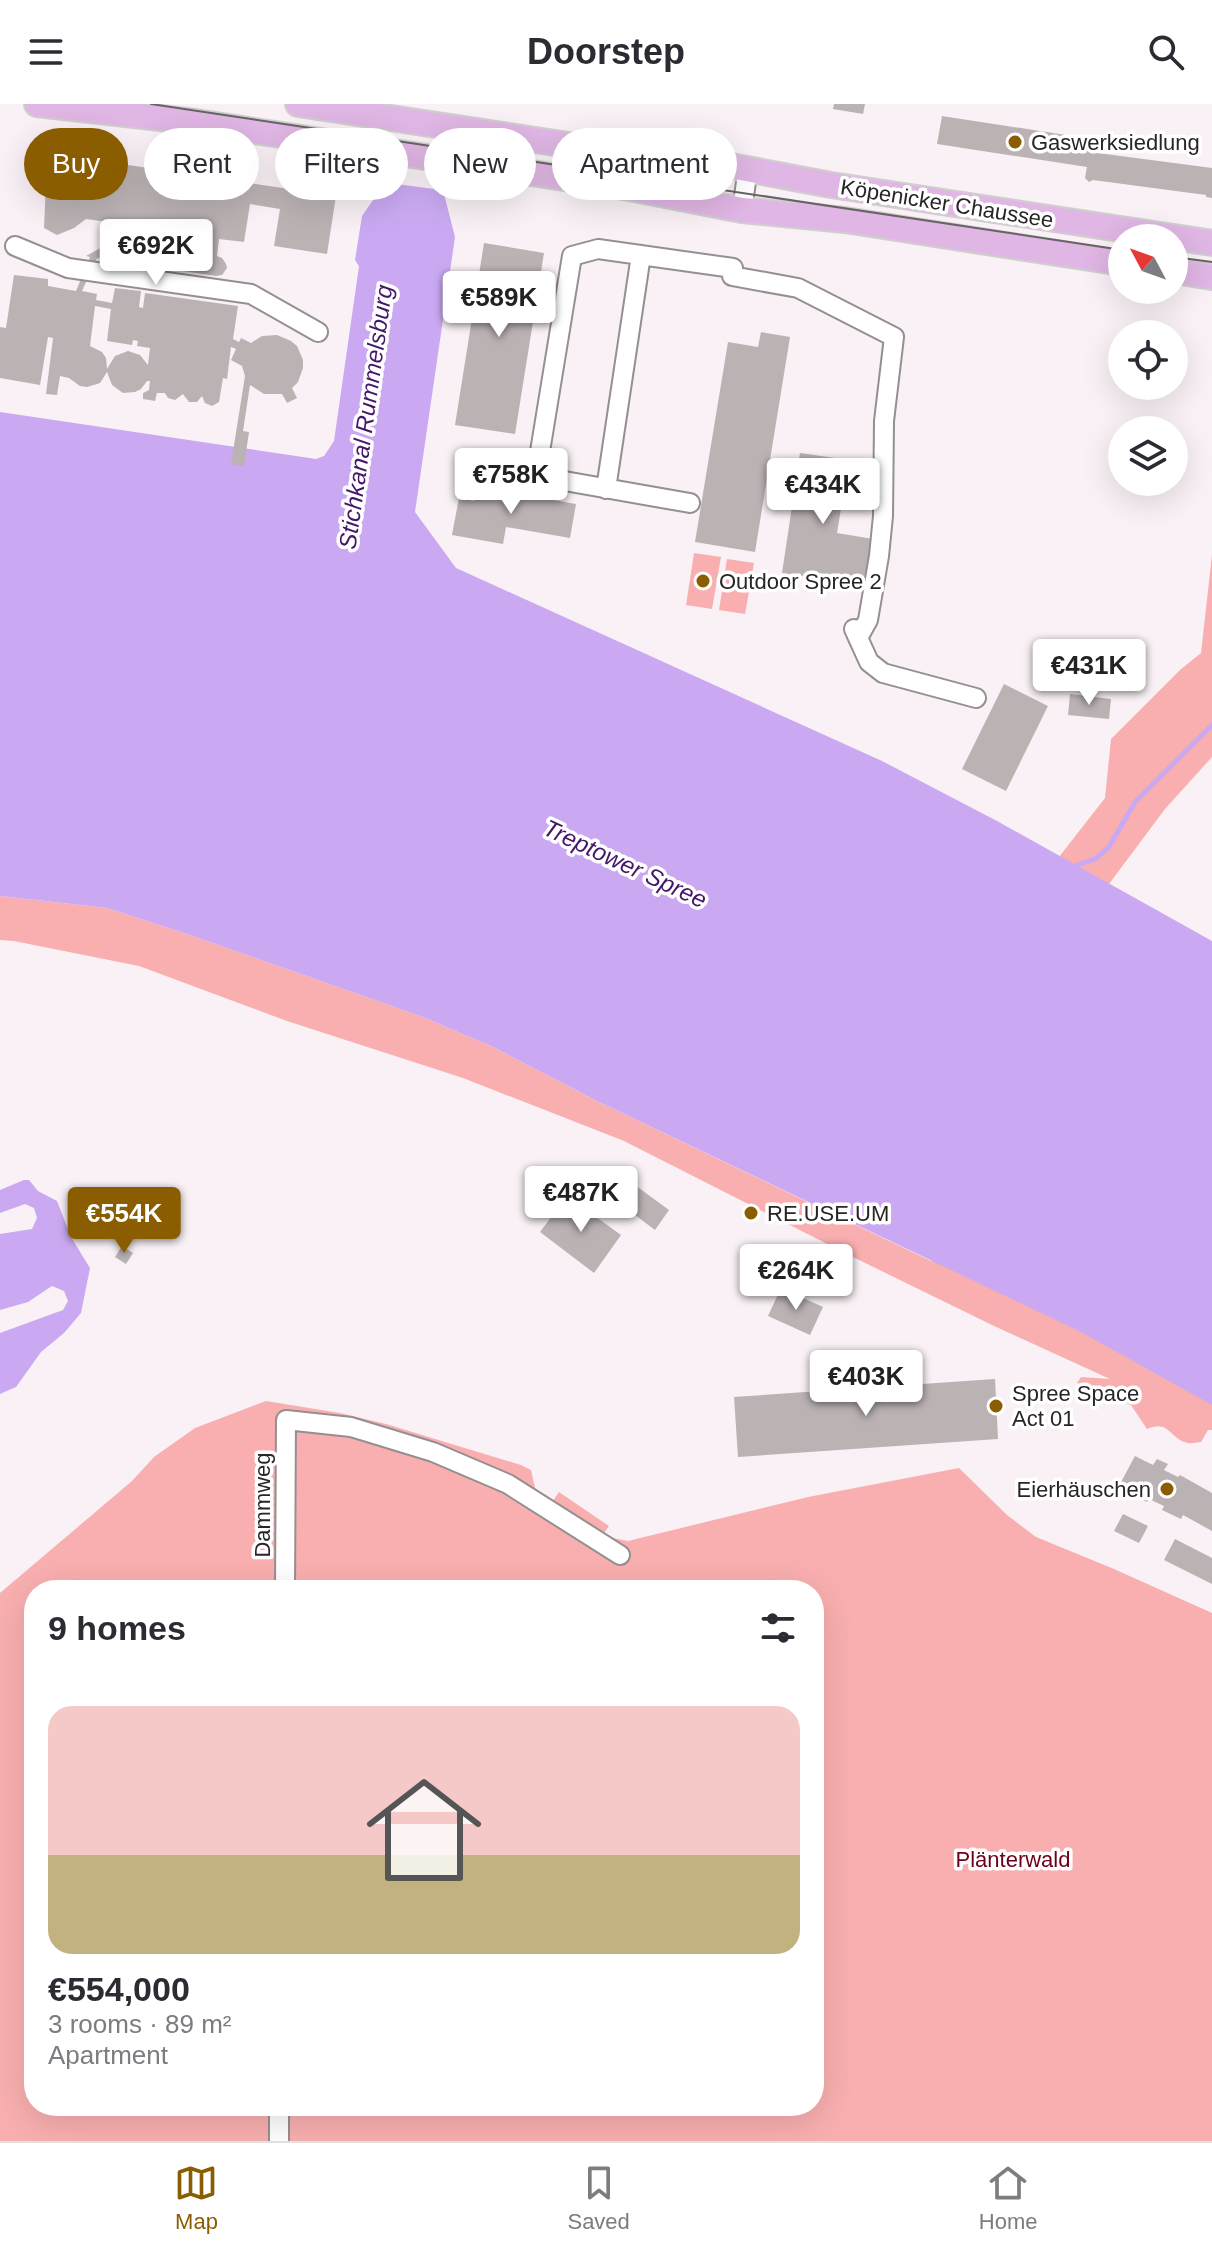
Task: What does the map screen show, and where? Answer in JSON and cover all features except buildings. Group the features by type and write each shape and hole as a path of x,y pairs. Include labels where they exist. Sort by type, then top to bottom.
{"main road":[{"name":"Köpenicker Chaussee","path":"37,104 196,122 630,188 742,210 845,220 1108,261"},
{"name":"Köpenicker Chaussee","path":"298,104 493,135 748,168 831,185 1212,243"},
{"path":"1188,273 1212,277"}],"lane":[{"path":"742,210 748,168"},
{"path":"15,246 68,268 251,294 318,332"},
{"path":"690,503 536,476 572,256 598,249 641,255 798,288 894,337 884,421 883,516 879,556 868,620 856,633 869,662 883,673 976,698"},
{"path":"606,489 641,255"},
{"name":"Dammweg","path":"285,1580 286,1420 351,1427 433,1452 508,1484 620,1555"},
{"path":"279,2116 279,2141"}],"green space":[{"name":"Outdoor Spree 2","path":"694,553 721,557 712,609 686,605"},
{"path":"1212,555 1212,757 1165,809 1109,884 1059,857 1105,798 1111,739 1201,653"},
{"path":"727,559 754,563 745,614 719,610"},
{"path":"0,896 107,908 423,1017 493,1047 595,1100 931,1261 949,1254 1212,1375 1212,1430 1208,1430 1201,1442 1189,1443 1165,1428 1147,1429 1131,1405 1077,1383 1081,1377 1110,1379 857,1259 624,1141 463,1078 287,1021 139,966 0,940"},
{"name":"Plänterwald","path":"266,1401 340,1413 521,1465 531,1470 536,1492 552,1502 559,1492 609,1526 602,1536 628,1541 808,1497 959,1468 1007,1515 1036,1537 1212,1613 1212,2141 0,2141 0,1593 132,1481 154,1457 195,1428"}],"water":[{"path":"458,104 454,128 436,128"},
{"path":"424,140 424,200 446,200 455,237 415,512 456,568 882,761 1212,941 1212,1405 1083,1333 595,1100 493,1047 423,1017 107,908 0,896 0,412 316,459 324,456 334,441 359,266 355,260 362,216 373,200 408,200 408,157"},
{"path":"29,1180 38,1191 57,1201 71,1237 90,1268 81,1313 64,1333 41,1352 16,1387 0,1394 0,1333 63,1310 68,1301 64,1291 52,1286 28,1302 0,1310 0,1234 32,1229 37,1218 34,1208 25,1204 0,1213 0,1190"}],"pier":[{"path":"393,104 462,104 458,128 424,128 424,188 408,186 408,128 389,128"}],"waterway":[{"path":"1075,866 1095,859 1109,847 1135,802 1212,725"}],"tram line":[{"path":"151,104 1108,248"},
{"path":"1188,259 1212,262"}],"place":[{"name":"Gaswerksiedlung","path":"1015,142"},
{"name":"Outdoor Spree 2","path":"703,581"},
{"name":"RE.USE.UM","path":"751,1213"},
{"name":"Spree Space Act 01","path":"996,1406"},
{"name":"Eierhäuschen","path":"1167,1489"}],"water label":[{"name":"Stichkanal Rummelsburg","path":"366,417"},
{"name":"Treptower Spree","path":"625,864"}]}
